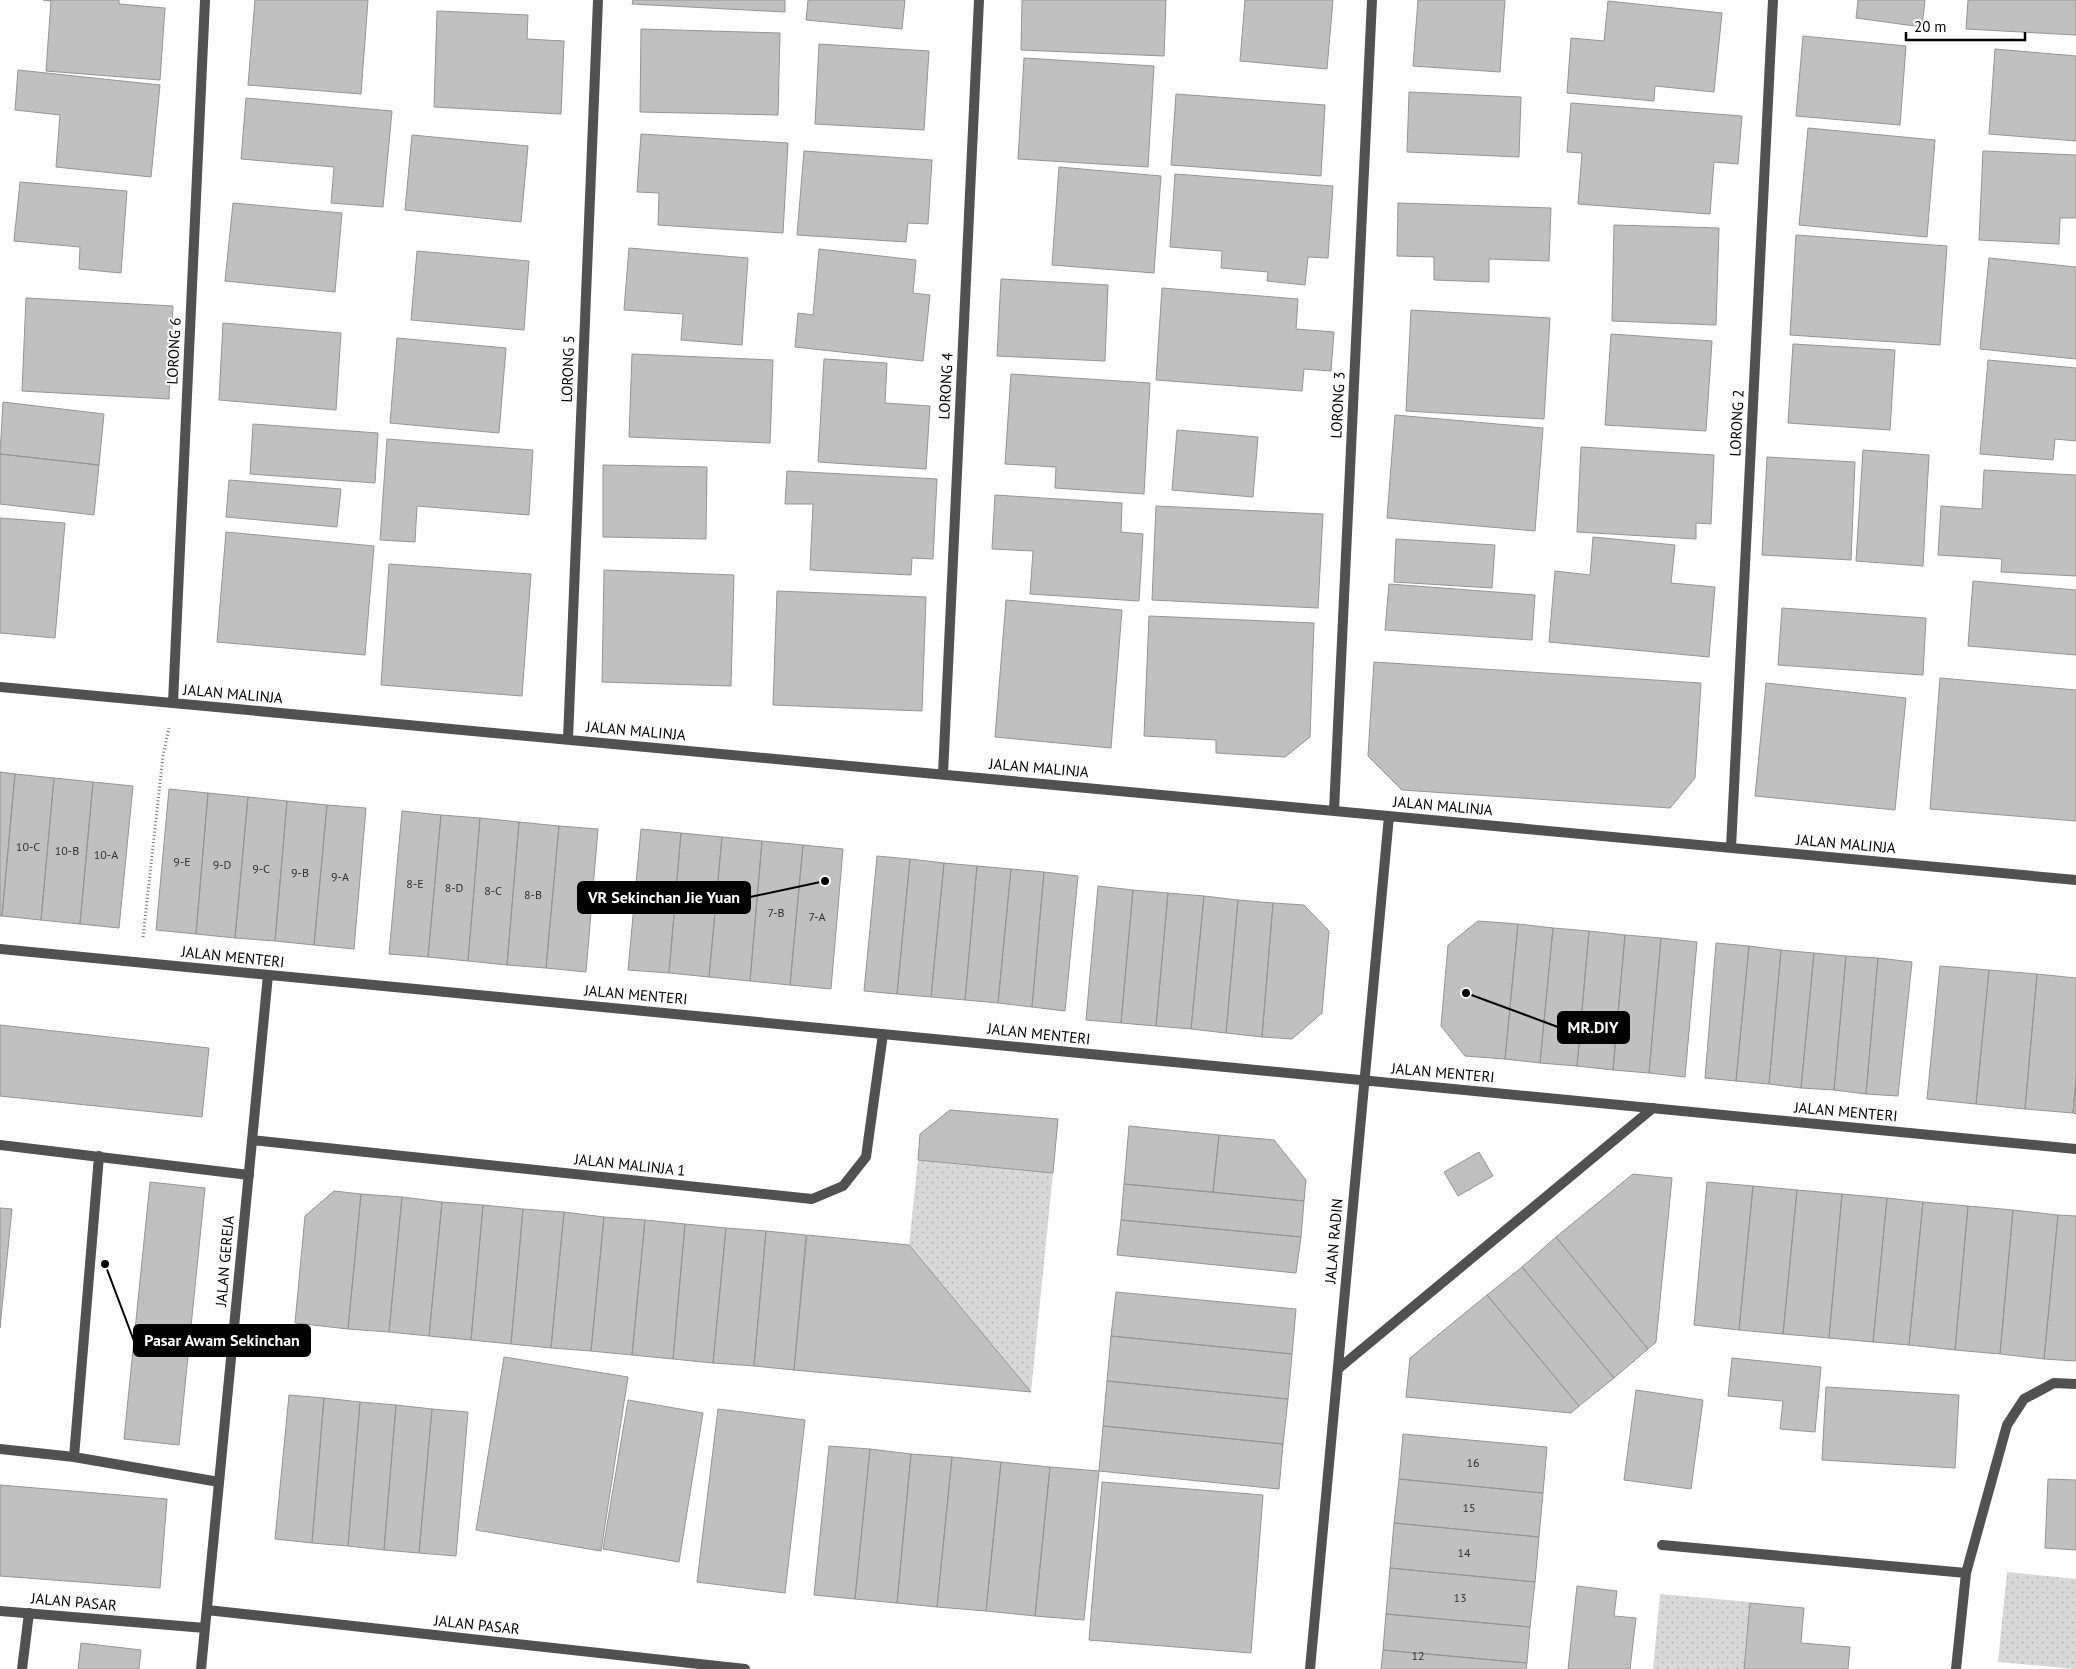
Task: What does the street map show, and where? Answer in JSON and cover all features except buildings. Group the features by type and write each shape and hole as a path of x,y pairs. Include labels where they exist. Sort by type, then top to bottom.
{"street":[{"name":"LORONG 6","path":"173,703 205,0"},
{"name":"LORONG 5","path":"568,739 598,0"},
{"name":"LORONG 4","path":"943,774 979,0"},
{"name":"LORONG 3","path":"1334,811 1372,0"},
{"name":"LORONG 2","path":"1731,848 1773,0"},
{"name":"JALAN MALINJA","path":"0,687 2076,880"},
{"name":"JALAN RADIN","path":"1310,1669 1389,816"},
{"name":"JALAN MENTERI","path":"0,949 2076,1149"},
{"name":"JALAN GEREJA","path":"201,1669 268,975"},
{"name":"JALAN MALINJA 1","path":"252,1140 812,1200 844,1186 866,1157 883,1034"},
{"path":"1338,1369 1653,1108"},
{"path":"0,1145 249,1175"},
{"path":"74,1457 99,1156"},
{"path":"1956,1669 1966,1573 2007,1425 2024,1399 2054,1383 2076,1384"},
{"path":"0,1449 74,1457 219,1482"},
{"path":"1662,1545 1966,1573"},
{"name":"JALAN PASAR","path":"207,1610 745,1669"},
{"name":"JALAN PASAR","path":"0,1611 205,1628"},
{"path":"22,1669 29,1613"}],"path":[{"path":"140,963 163,756 173,703"}],"shaded area":[{"path":"918,1160 1053,1173 1031,1392 909,1245"},
{"path":"2007,1572 2076,1579 2076,1669 1998,1662"},
{"path":"1660,1594 1750,1602 1744,1669 1653,1669"}],"place":[{"name":"VR Sekinchan Jie Yuan","path":"825,881"},
{"name":"MR.DIY","path":"1466,993"},
{"name":"Pasar Awam Sekinchan","path":"105,1264"}]}
